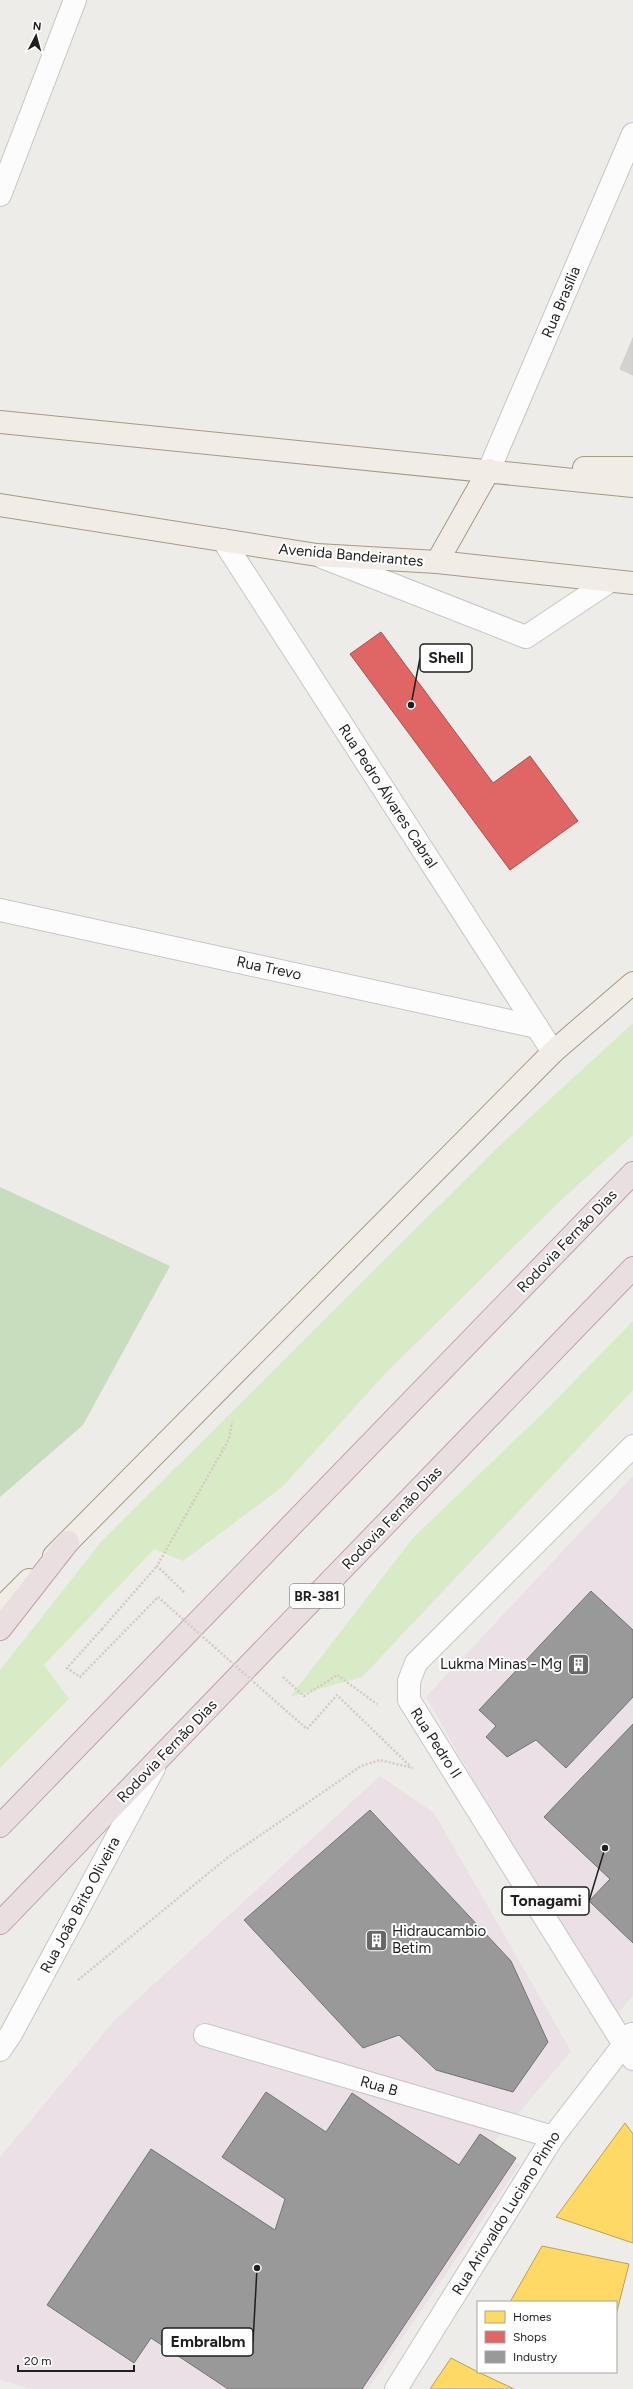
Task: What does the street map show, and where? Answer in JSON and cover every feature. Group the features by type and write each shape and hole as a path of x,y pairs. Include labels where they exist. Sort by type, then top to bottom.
{"highway":[{"name":"Rodovia Fernão Dias","path":"0,1826 633,1173"},
{"name":"Rodovia Fernão Dias","path":"0,1923 633,1268"},
{"path":"0,1629 68,1542"}],"main road":[{"path":"0,422 489,470 633,486"},
{"path":"489,470 633,468"},
{"path":"437,562 489,470"},
{"name":"Avenida Bandeirantes","path":"0,505 317,555 437,562 633,583"},
{"path":"610,581 633,590"},
{"path":"0,1609 553,1052 633,983"}],"street":[{"path":"0,195 74,0"},
{"name":"Rua Brasília","path":"489,470 633,134"},
{"name":"Rua Pedro Álvares Cabral","path":"223,540 553,1052"},
{"path":"317,555 526,638 610,581"},
{"name":"Rua Trevo","path":"0,910 537,1027"},
{"name":"Rua Pedro II","path":"630,2045 408,1700 409,1681 416,1663 633,1446"},
{"name":"Rua João Brito Oliveira","path":"0,2050 11,2034 159,1760"},
{"name":"Rua B","path":"205,2035 553,2137"},
{"name":"Rua Ariovaldo Luciano Pinho","path":"396,2389 553,2137 630,2045"}],"path":[{"path":"234,1416 229,1439 157,1566 67,1668 80,1677 158,1597 307,1730 337,1695 412,1768"},
{"path":"157,1566 207,1613"},
{"path":"260,1654 304,1696 337,1675 378,1705"},
{"path":"404,1754 412,1768"},
{"path":"73,1984 227,1858 361,1766 380,1760 412,1768"}],"shaded area":[{"path":"633,1476 633,1996 610,2021 426,1697"},
{"path":"380,1776 434,1813 571,2051 489,2148 520,2164 368,2389 31,2389 0,2380 0,2157 115,2020"}],"green space":[{"path":"633,1023 633,1135 558,1203 386,1373 282,1487 183,1561 154,1549 44,1665 69,1699 0,1768 0,1670 101,1542 498,1147"},
{"path":"0,1187 170,1266 83,1425 0,1497"},
{"path":"633,1321 633,1390 362,1677 290,1697 413,1538 545,1411"}],"building: Homes":[{"path":"625,2123 633,2134 633,2243 556,2217"},
{"path":"542,2246 629,2264 617,2311 617,2301 511,2301"},
{"path":"451,2358 477,2371 477,2373 480,2373 514,2389 430,2389"}],"building: Shops":[{"path":"381,632 493,783 530,756 578,821 510,870 350,654"}],"building: Industry":[{"name":"Lukma Minas - Mg","path":"591,1591 633,1630 633,1697 566,1768 536,1740 507,1757 486,1737 496,1726 479,1710"},
{"path":"633,1724 633,1943 589,1901 610,1879 544,1817"},
{"name":"Hidraucambio Betim","path":"370,1810 511,1961 548,2042 513,2092 436,2070 399,2035 363,2048 244,1920"},
{"path":"266,2092 326,2132 352,2093 459,2165 480,2134 516,2158 362,2389 228,2389 151,2338 134,2363 47,2305 151,2149 275,2230 285,2199 222,2157"}],"building: Other":[{"path":"633,338 633,375 620,369"}],"place":[{"name":"Shell","path":"411,705"},
{"name":"Lukma Minas - Mg","path":"578,1664"},
{"name":"Tonagami","path":"605,1848"},
{"name":"Hidraucambio Betim","path":"377,1940"},
{"name":"Embralbm","path":"257,2268"}]}
